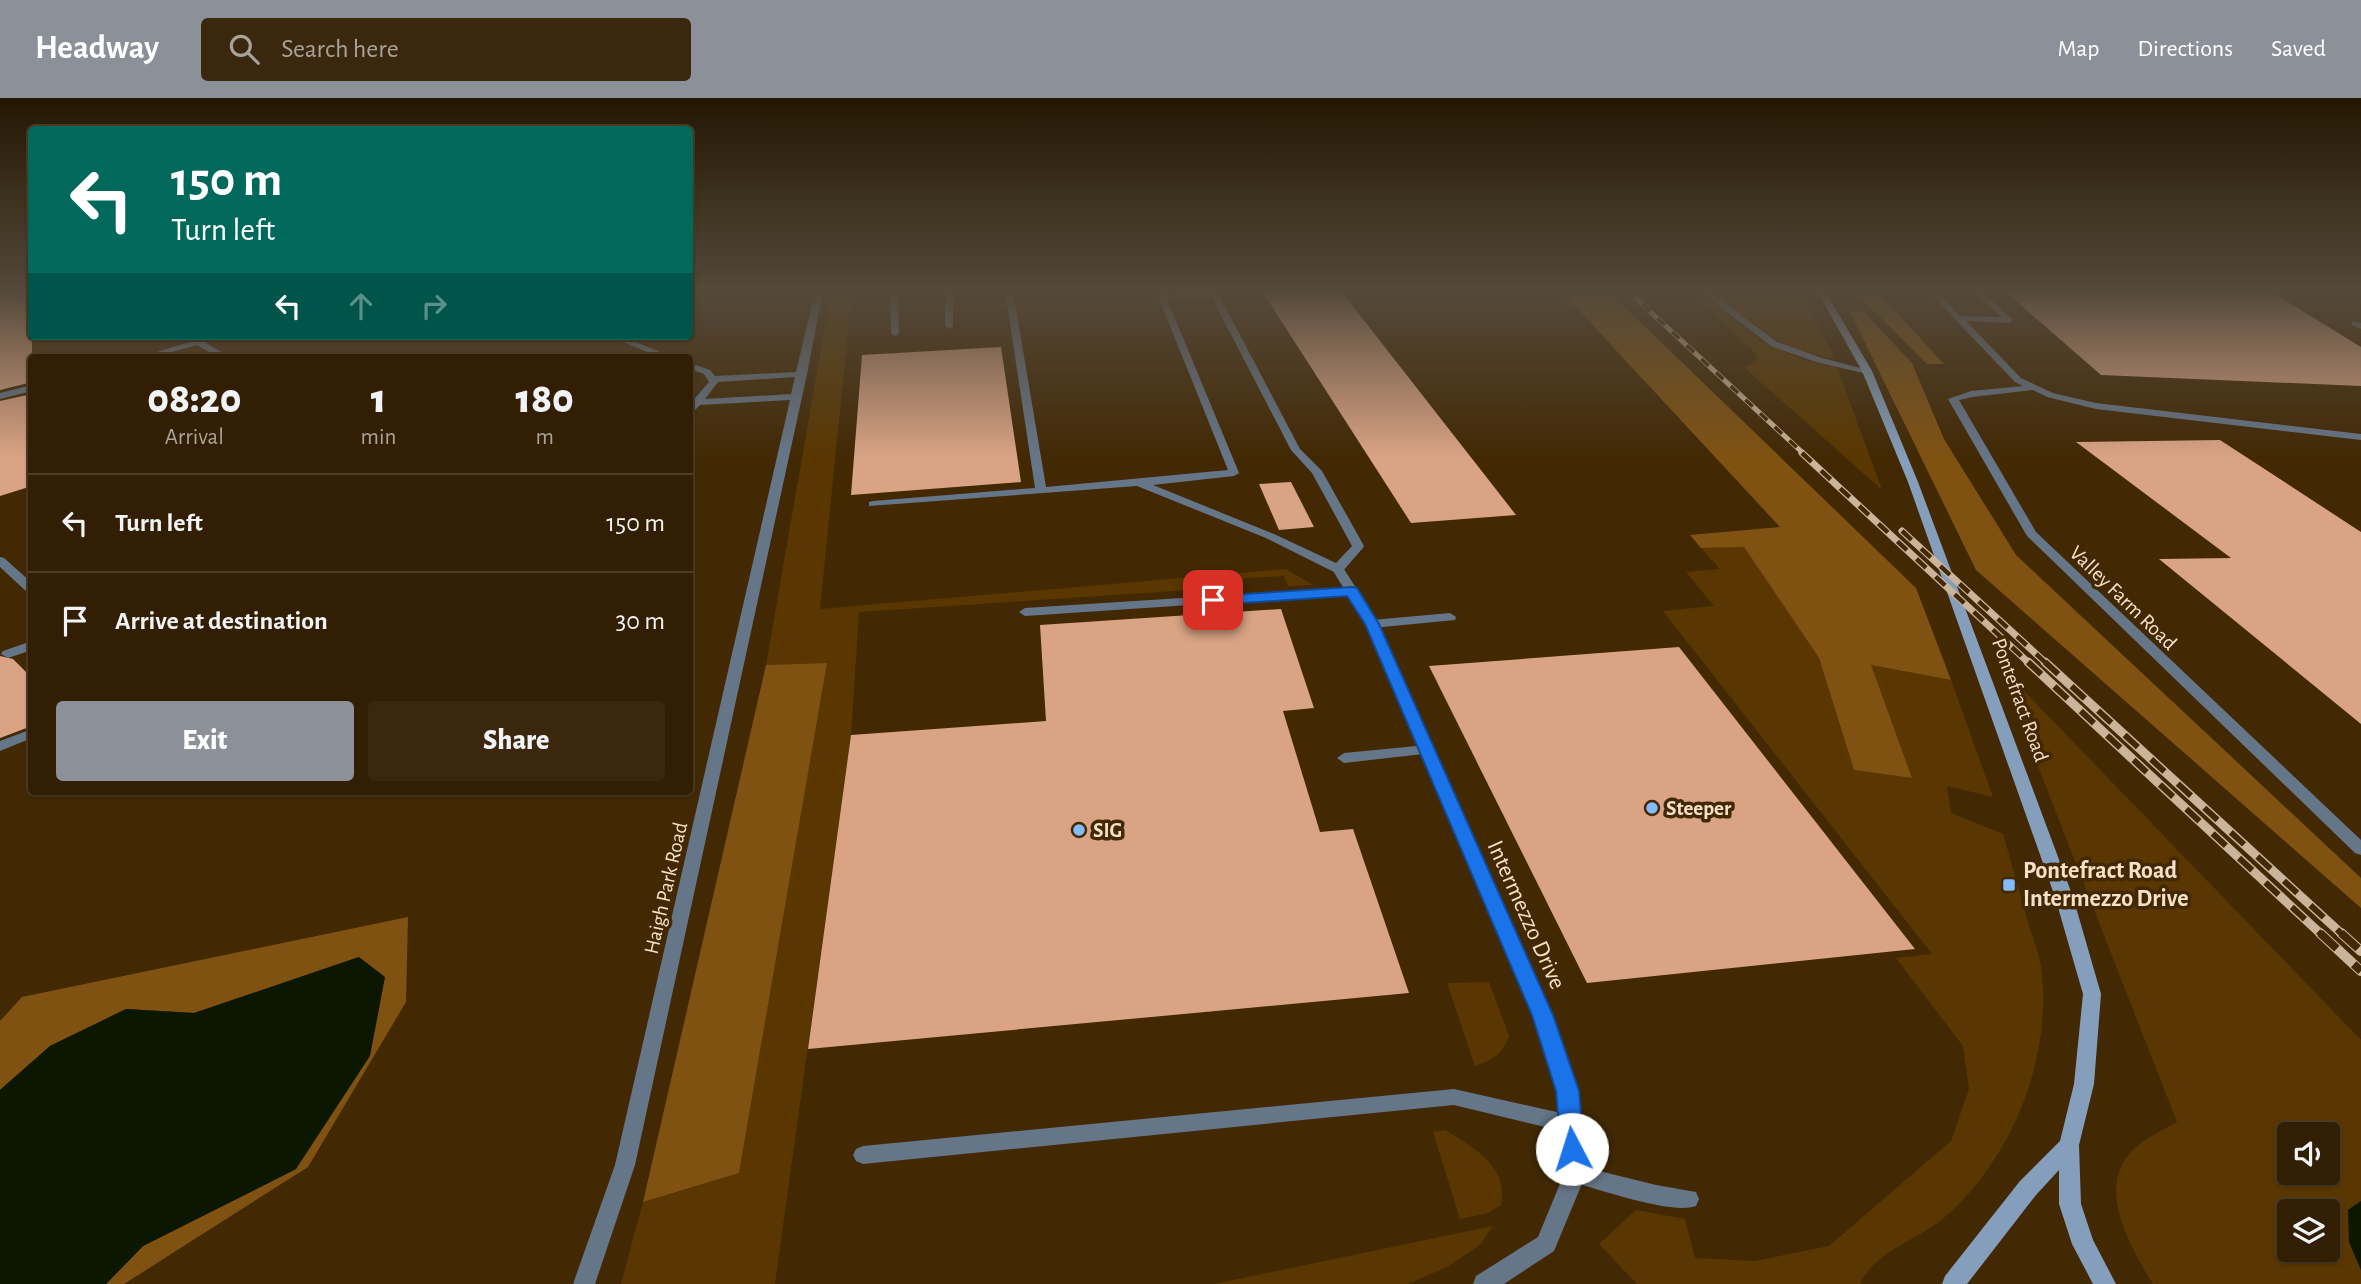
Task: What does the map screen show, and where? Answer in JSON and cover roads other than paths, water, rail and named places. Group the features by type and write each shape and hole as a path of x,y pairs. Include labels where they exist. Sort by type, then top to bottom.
{"main road":[{"name":"Pontefract Road","path":"1853,346 1867,371 1913,482 2015,758 2064,897 2092,994 2084,1084 2069,1145 2070,1204 2083,1244 2105,1284"},
{"name":"Pontefract Road","path":"1953,1284 2028,1188 2069,1145"}],"street":[{"path":"155,354 182,346"},
{"path":"640,346 659,354"},
{"name":"Haigh Park Road","path":"584,1284 625,1165 808,346"},
{"path":"1018,346 1041,491"},
{"path":"873,504 1138,483 1234,472 1182,346"},
{"path":"1138,483 1270,536 1338,569 1358,546 1317,471 1296,450 1242,346"},
{"path":"1781,346 1819,360 1867,371"},
{"path":"1985,346 2018,380 2031,388 2096,406 2361,437"},
{"path":"693,367 707,372 713,379"},
{"path":"713,379 802,374"},
{"path":"693,406 711,388 713,379"},
{"name":"Valley Farm Road","path":"2031,388 1971,394 1953,399 2031,534 2361,849"},
{"path":"0,396 28,389"},
{"path":"693,406 797,397"},
{"path":"0,561 28,585"},
{"name":"Intermezzo Drive","path":"1338,569 1372,624 1543,1015 1567,1091 1575,1174 1546,1244 1484,1284"},
{"path":"1024,612 1352,591"},
{"path":"1372,624 1450,617"},
{"path":"8,654 28,646"},
{"path":"0,746 28,735"},
{"path":"1344,758 1427,750"},
{"path":"863,1155 1454,1097 1570,1124"},
{"path":"1575,1174 1656,1195 1688,1199"}],"railway":[{"path":"1688,346 1804,454"},
{"path":"1802,453 2030,664"},
{"path":"1902,531 2047,664"},
{"path":"2028,662 2322,935"},
{"path":"2045,662 2343,935"},
{"path":"2320,933 2361,971"},
{"path":"2341,933 2361,951"}],"place":[{"name":"Steeper","path":"1652,808"},
{"name":"SIG","path":"1079,830"},
{"name":"Pontefract Road Intermezzo Drive","path":"2009,885"}]}
